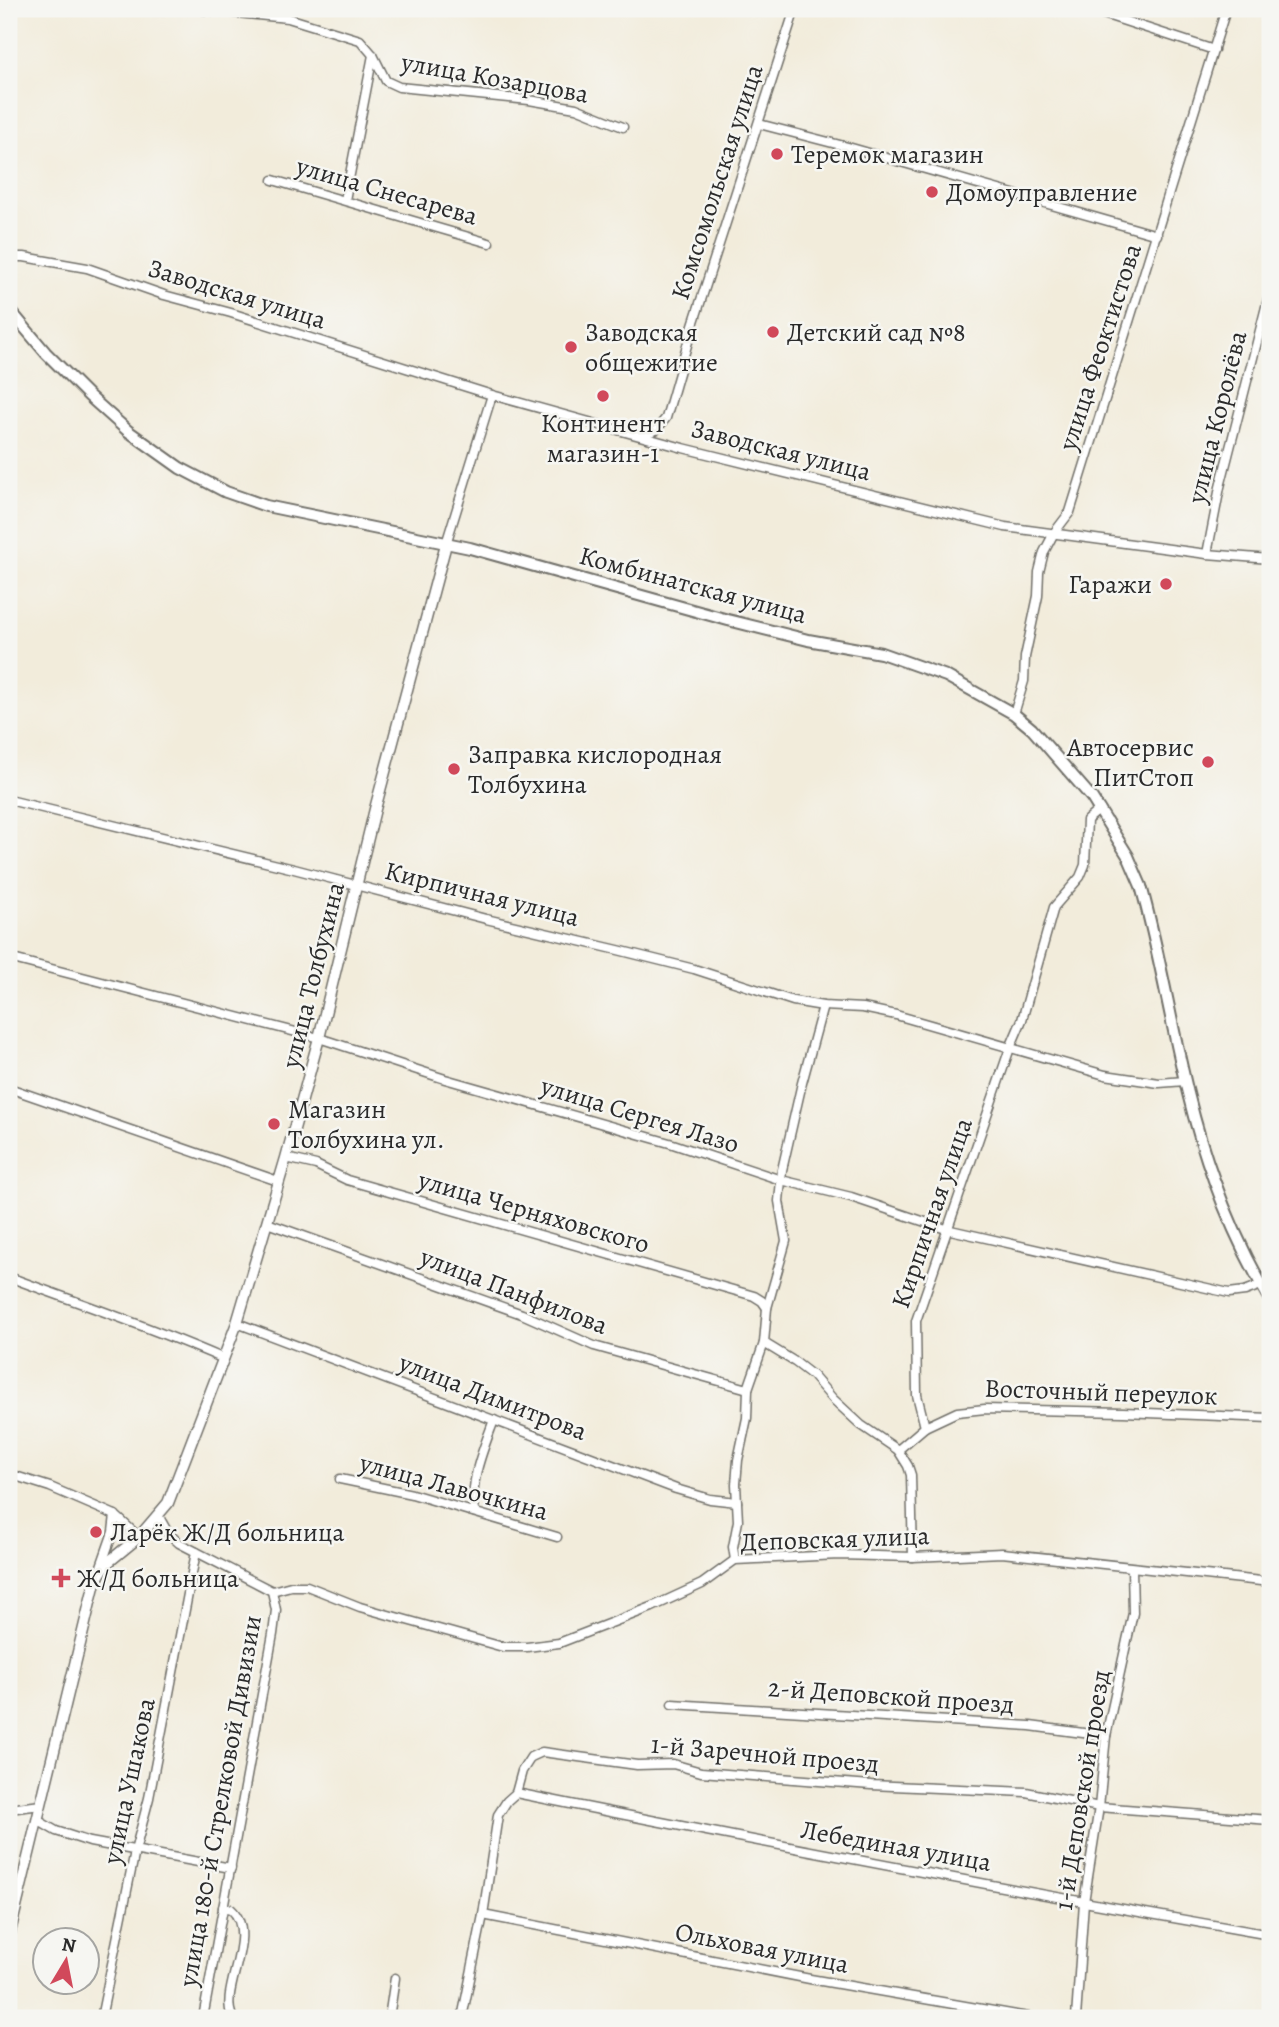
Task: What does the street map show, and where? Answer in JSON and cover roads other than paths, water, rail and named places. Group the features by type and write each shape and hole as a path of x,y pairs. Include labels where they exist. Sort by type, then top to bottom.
{"main road":[{"name":"Комбинатская улица","path":"9,309 46,353 128,431 180,468 226,492 266,506 470,548 717,617 881,653 946,676 1014,714 1032,729 1100,809 1128,856 1141,886 1185,1081 1213,1180 1235,1235 1270,1300"}],"street":[{"path":"196,9 288,18 360,40 373,55 345,200"},
{"name":"Комсомольская улица","path":"640,435 656,430 666,418 795,9"},
{"path":"1088,9 1214,50"},
{"name":"улица Феоктистова","path":"1014,714 1024,681 1038,596 1038,572 1044,552 1070,512 1226,9"},
{"name":"улица Козарцова","path":"373,55 386,81 399,87 529,100 576,108 624,127"},
{"path":"759,124 1157,235"},
{"name":"улица Снесарева","path":"274,180 489,243"},
{"name":"Заводская улица","path":"9,257 33,258 88,268 164,295 231,313 492,395 683,448 1005,527 1207,554 1270,559"},
{"name":"улица Королёва","path":"1207,554 1220,487 1270,291"},
{"name":"улица Толбухина","path":"99,1573 159,1517 168,1503 237,1323 319,1038 375,809 446,544 492,395"},
{"name":"Кирпичная улица","path":"9,800 555,934 694,970 793,1001 863,1008 896,1015 1010,1048"},
{"name":"Кирпичная улица","path":"925,1427 917,1395 916,1321 946,1229 1022,1020 1054,907 1080,877 1085,865 1087,820 1100,809"},
{"name":"улица Сергея Лазо","path":"9,958 319,1038 445,1079 673,1144 781,1180 851,1197 946,1229 1229,1293 1245,1291 1261,1284"},
{"path":"735,1560 733,1546 738,1521 738,1460 747,1418 748,1389 764,1343 767,1308 786,1241 779,1201 782,1170 823,1006"},
{"path":"1010,1048 1105,1075 1159,1083 1185,1081"},
{"path":"9,1088 278,1181"},
{"name":"улица Черняховского","path":"286,1158 316,1165 360,1183 754,1296 767,1308"},
{"name":"улица Панфилова","path":"267,1223 522,1314 594,1346 748,1389"},
{"path":"9,1277 170,1335 224,1359"},
{"name":"улица Димитрова","path":"237,1323 676,1489 710,1499 737,1502"},
{"path":"764,1343 795,1362 861,1425 898,1450 911,1475 914,1557"},
{"name":"Восточный переулок","path":"925,1427 957,1412 985,1409 1270,1418"},
{"path":"474,1512 472,1486 494,1420"},
{"path":"898,1450 925,1427"},
{"path":"9,1474 50,1487 115,1515 139,1537"},
{"name":"улица Лавочкина","path":"340,1479 412,1494 557,1536"},
{"name":"улица Толбухина","path":"9,1936 92,1591 113,1532 115,1515"},
{"path":"159,1517 168,1533 179,1543 272,1591"},
{"name":"улица Ушакова","path":"101,2018 135,1851 149,1798 196,1552"},
{"name":"Деповская улица","path":"272,1591 291,1586 307,1586 360,1607 503,1647 527,1647 559,1643 652,1607 702,1584 735,1560 839,1555 914,1557 1002,1553 1270,1582"},
{"name":"1-й Деповской проезд","path":"1076,2018 1084,1902 1099,1807 1106,1736 1133,1613 1132,1568"},
{"name":"улица 180-й Стрелковой Дивизии","path":"203,2018 273,1634 276,1610 272,1591"},
{"name":"2-й Деповской проезд","path":"673,1704 1030,1726 1106,1736"},
{"name":"1-й Заречной проезд","path":"462,2018 483,1915 498,1815 506,1801 516,1793 522,1771 531,1757 542,1752 637,1765 673,1764 701,1772 1026,1793 1099,1807 1270,1820"},
{"name":"Лебединая улица","path":"516,1793 813,1853 920,1870 1270,1935"},
{"path":"9,1809 41,1805"},
{"path":"37,1820 56,1831 90,1842 231,1868"},
{"path":"223,1908 231,1909 240,1922 237,1967 229,2004 229,2012 233,2018"},
{"name":"Ольховая улица","path":"483,1915 810,1979 1034,2018"},
{"path":"389,2018 395,1978"}],"place":[{"name":"Теремок магазин","path":"777,154"},
{"name":"Домоуправление","path":"932,192"},
{"name":"Детский сад №8","path":"773,332"},
{"name":"Заводская общежитие","path":"571,347"},
{"name":"Континент магазин-1","path":"603,396"},
{"name":"Гаражи","path":"1166,584"},
{"name":"Автосервис ПитСтоп","path":"1208,762"},
{"name":"Заправка кислородная Толбухина","path":"454,769"},
{"name":"Магазин Толбухина ул.","path":"274,1124"},
{"name":"Ларёк Ж/Д больница","path":"96,1532"},
{"name":"Ж/Д больница","path":"61,1578"}]}
